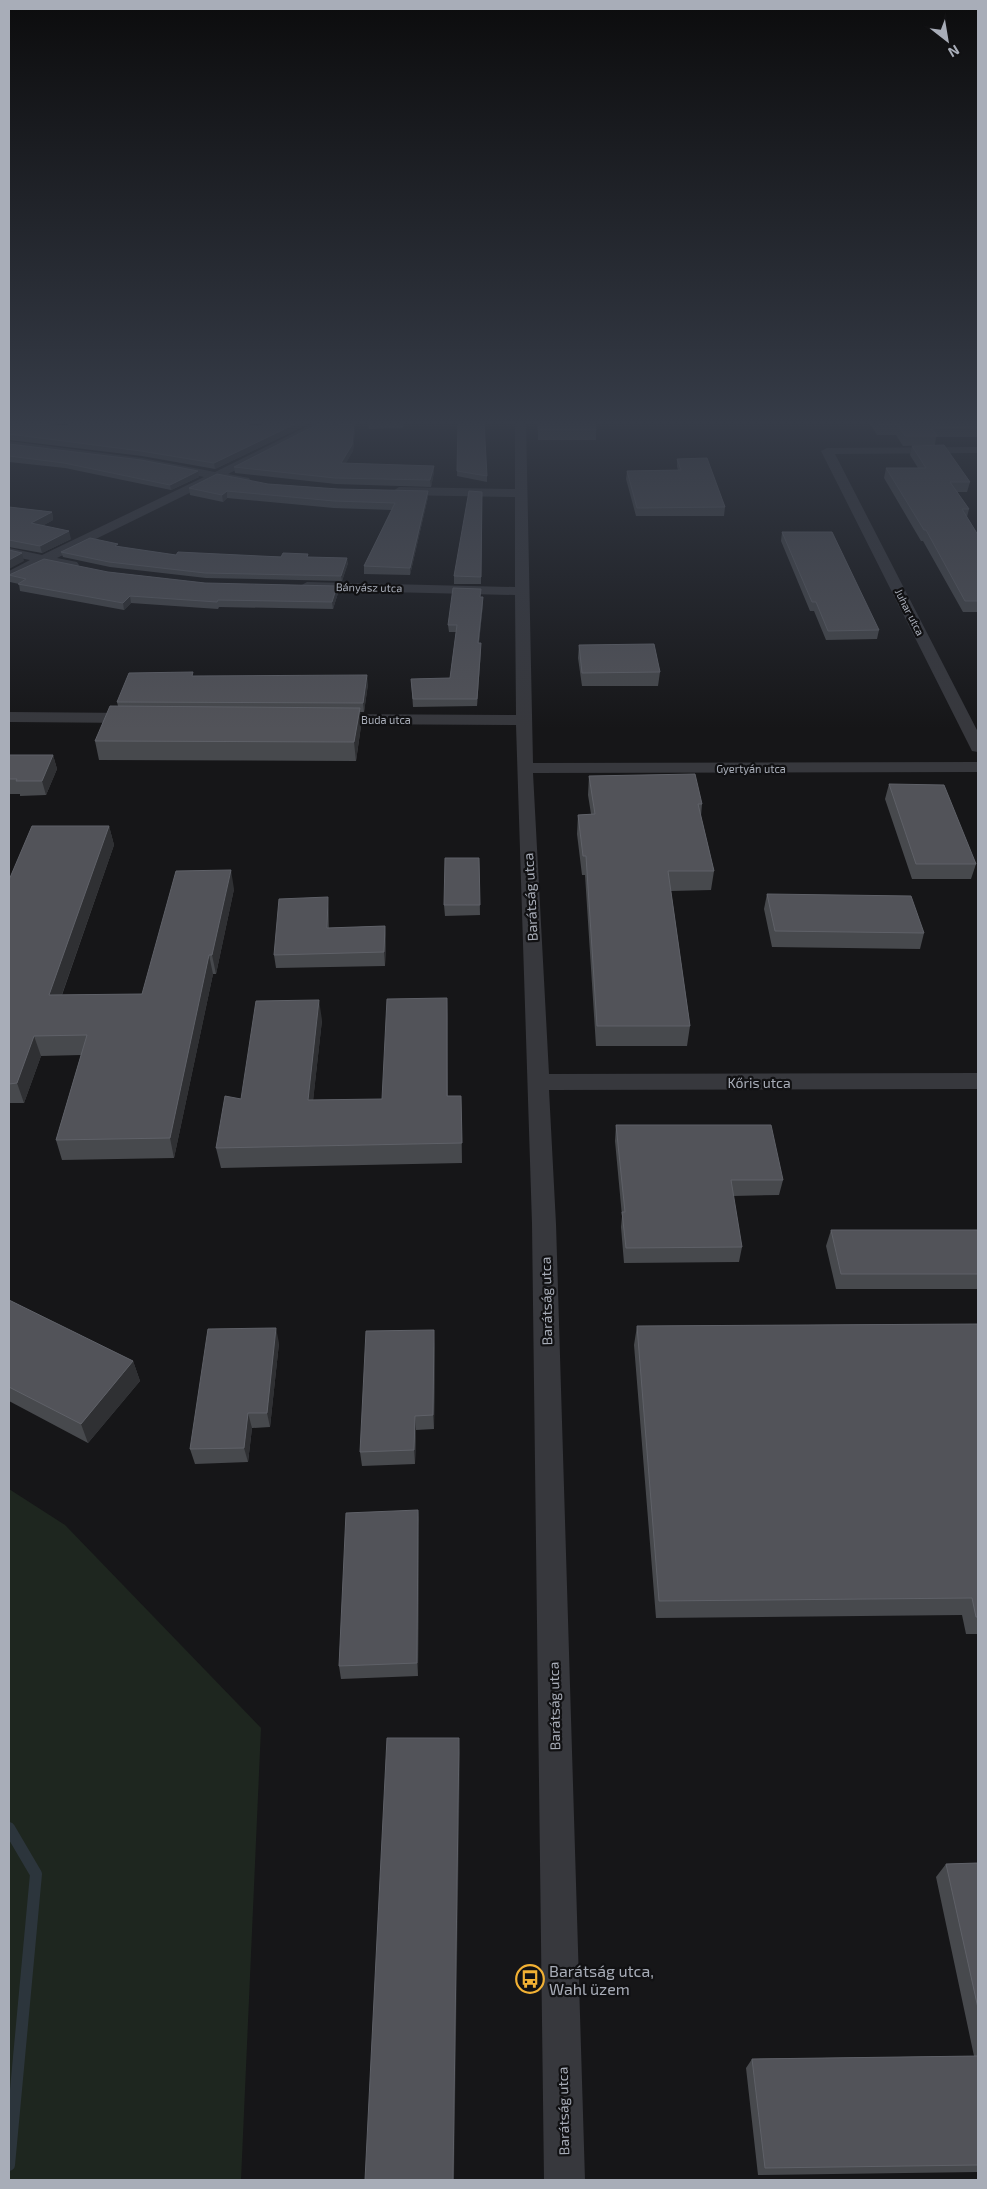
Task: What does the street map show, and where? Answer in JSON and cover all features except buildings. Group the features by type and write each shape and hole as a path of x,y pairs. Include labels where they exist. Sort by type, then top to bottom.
{"street":[{"path":"9,576 116,524"},
{"name":"Barátság utca","path":"521,524 524,768 540,1082 565,2180"},
{"name":"Juhar utca","path":"865,524 978,747"},
{"path":"9,552 81,567"},
{"name":"Bányász utca","path":"295,586 521,591"},
{"path":"9,717 147,718"},
{"name":"Buda utca","path":"316,719 523,720"},
{"name":"Gyertyán utca","path":"524,768 978,767"},
{"name":"Kőris utca","path":"540,1082 978,1082"}],"shaded area":[{"path":"9,1489 65,1525 261,1728 241,2180 9,2180"}],"waterway":[{"path":"9,1828 36,1874 9,2165"}],"place":[{"name":"Barátság utca, Wahl üzem","path":"530,1979"}]}
